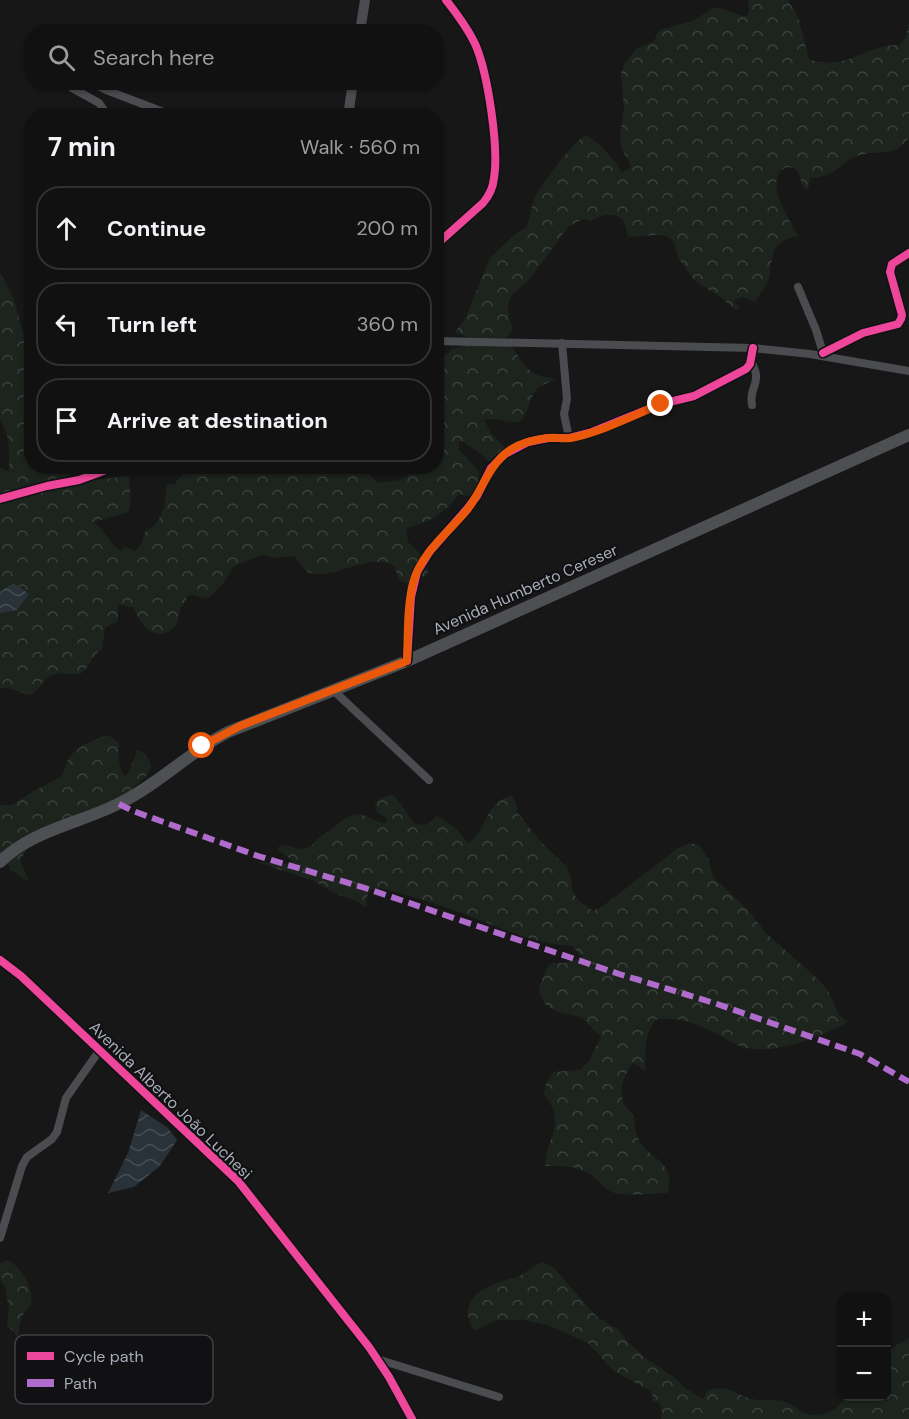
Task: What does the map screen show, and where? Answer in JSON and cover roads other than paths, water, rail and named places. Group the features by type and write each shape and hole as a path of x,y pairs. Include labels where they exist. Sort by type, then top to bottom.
{"main road":[{"name":"Avenida Humberto Cereser","path":"0,862 25,843 119,804 215,739 240,726 407,661 909,435"}],"street":[{"path":"361,24 365,0"},
{"path":"444,238 483,203 488,196 494,177 494,145 482,64 475,44 446,0"},
{"path":"76,90 99,103 102,108"},
{"path":"106,90 153,108"},
{"path":"349,108 352,90"},
{"path":"824,354 863,333 898,324 902,315 890,272 892,264 909,253"},
{"path":"798,287 824,354"},
{"path":"444,341 753,348 824,354 909,371"},
{"path":"562,342 567,399 564,414 569,438"},
{"path":"407,661 413,584 417,572 430,551 477,496 491,468 505,454 528,442 548,438 569,438 592,432 661,404 694,396 740,374 751,361 753,348"},
{"path":"751,361 756,374 750,396 752,405"},
{"path":"0,499 95,474"},
{"path":"334,691 429,780"},
{"name":"Avenida Alberto João Luchesi","path":"0,960 21,976 238,1181 377,1359 412,1419"},
{"path":"0,1238 22,1166 27,1157 57,1132 66,1098 99,1051"},
{"path":"377,1359 499,1397"}],"water":[{"path":"13,583 29,594 17,610 0,613 0,592"},
{"path":"141,1110 168,1128 177,1140 160,1166 134,1187 108,1193 128,1153"}]}
